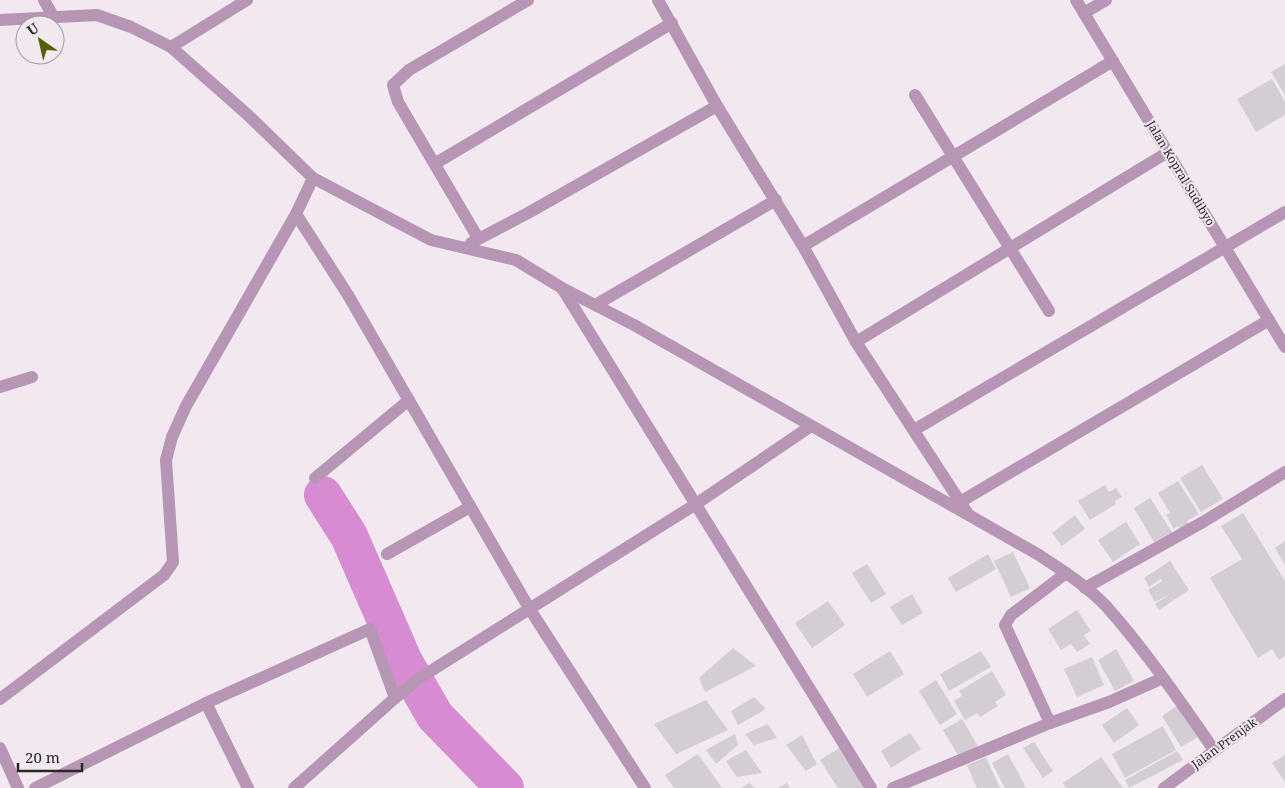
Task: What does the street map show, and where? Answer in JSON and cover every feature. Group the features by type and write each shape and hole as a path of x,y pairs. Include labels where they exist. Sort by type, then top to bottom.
{"street":[{"path":"44,0 52,15"},
{"path":"171,47 234,3 247,0"},
{"path":"478,238 436,163 398,102 393,85 399,77 409,70 528,0"},
{"path":"658,0 717,106 803,246 856,342 968,515"},
{"name":"Jalan Kopral Sudibyo","path":"1076,0 1285,347"},
{"path":"1084,13 1106,0"},
{"path":"65,17 97,15 131,27 171,47 249,116 313,178 431,240 465,246 516,260 562,288 597,304 1066,572 1105,606 1163,678 1214,750"},
{"path":"0,20 15,19"},
{"path":"436,163 672,23"},
{"path":"803,246 952,159 1113,61"},
{"path":"914,95 952,159 1049,311"},
{"path":"465,246 528,213 717,106"},
{"path":"856,342 1008,247 1168,152"},
{"path":"0,699 164,575 173,562 166,460 172,437 186,406 296,214 313,178"},
{"path":"597,304 776,200"},
{"path":"914,430 1285,212"},
{"path":"296,214 348,295 529,608 645,788"},
{"path":"562,288 871,788"},
{"path":"960,502 1269,320"},
{"path":"0,387 32,377"},
{"path":"315,478 409,400"},
{"path":"294,788 418,679 696,504 811,426"},
{"path":"1085,588 1203,522 1285,472"},
{"path":"387,554 470,507"},
{"path":"1050,723 1005,625 1011,615 1066,572"},
{"path":"35,788 206,703 370,629 398,695"},
{"path":"893,788 1050,723 1109,702 1163,678"},
{"name":"Jalan Prenjak","path":"1164,788 1285,699"},
{"path":"206,703 248,788"},
{"path":"0,748 18,788"}],"building":[{"path":"1285,64 1285,95 1271,72"},
{"path":"1272,79 1285,102 1285,115 1256,132 1237,99"},
{"path":"1202,465 1223,499 1201,512 1180,478"},
{"path":"1178,481 1199,514 1187,521 1189,526 1182,531 1178,526 1174,529 1166,515 1170,513 1158,493"},
{"path":"1105,485 1109,492 1116,488 1122,497 1115,501 1116,504 1090,520 1078,501"},
{"path":"1150,498 1172,532 1154,542 1134,508"},
{"path":"1243,513 1285,581 1285,656 1279,660 1272,649 1258,658 1210,578 1242,559 1221,526"},
{"path":"1075,515 1085,529 1062,546 1052,533"},
{"path":"1126,522 1140,544 1113,562 1098,540"},
{"path":"1285,541 1285,565 1275,548"},
{"path":"1013,552 1030,588 1011,597 994,561"},
{"path":"988,554 996,569 956,592 948,578"},
{"path":"1170,561 1189,590 1159,610 1155,604 1170,594 1155,602 1148,590 1162,581 1161,579 1149,587 1144,578"},
{"path":"867,564 886,594 871,603 852,573"},
{"path":"912,594 923,613 902,625 890,607"},
{"path":"828,601 845,625 812,648 795,623"},
{"path":"1077,610 1091,631 1084,635 1090,644 1077,652 1071,644 1061,650 1048,629"},
{"path":"733,648 756,666 705,692 699,678"},
{"path":"1116,649 1134,681 1115,691 1098,660"},
{"path":"890,651 904,674 867,697 853,674"},
{"path":"981,651 991,667 949,691 940,674"},
{"path":"1092,657 1104,685 1077,697 1064,669"},
{"path":"992,671 1006,695 995,702 998,706 980,717 977,713 965,720 954,701 962,696 959,691"},
{"path":"936,680 957,714 940,725 919,691"},
{"path":"754,697 766,709 738,725 731,711"},
{"path":"706,700 728,730 676,754 654,724"},
{"path":"1180,704 1199,736 1181,747 1162,716"},
{"path":"1127,708 1139,725 1114,743 1102,725"},
{"path":"962,719 978,746 959,757 943,730"},
{"path":"768,724 777,738 754,745 745,734"},
{"path":"1163,726 1176,750 1125,778 1112,754"},
{"path":"910,733 921,749 891,768 881,751"},
{"path":"735,734 738,745 716,764 706,750"},
{"path":"802,735 817,764 806,771 786,745"},
{"path":"1034,742 1053,771 1043,778 1023,748"},
{"path":"843,746 869,788 838,788 820,760"},
{"path":"746,750 762,773 737,777 726,761"},
{"path":"1177,751 1183,760 1129,788 1125,780"},
{"path":"698,754 722,788 674,788 665,775"},
{"path":"1008,754 1026,788 1005,788 992,763"},
{"path":"1285,755 1285,782 1272,763"},
{"path":"986,757 1000,788 977,788 967,765"},
{"path":"1101,757 1123,788 1066,788 1063,783"},
{"path":"749,783 755,788 741,788"},
{"path":"787,783 790,788 778,788"}],"waterway":[{"path":"323,495 349,536 404,662 435,716 505,788"}]}
